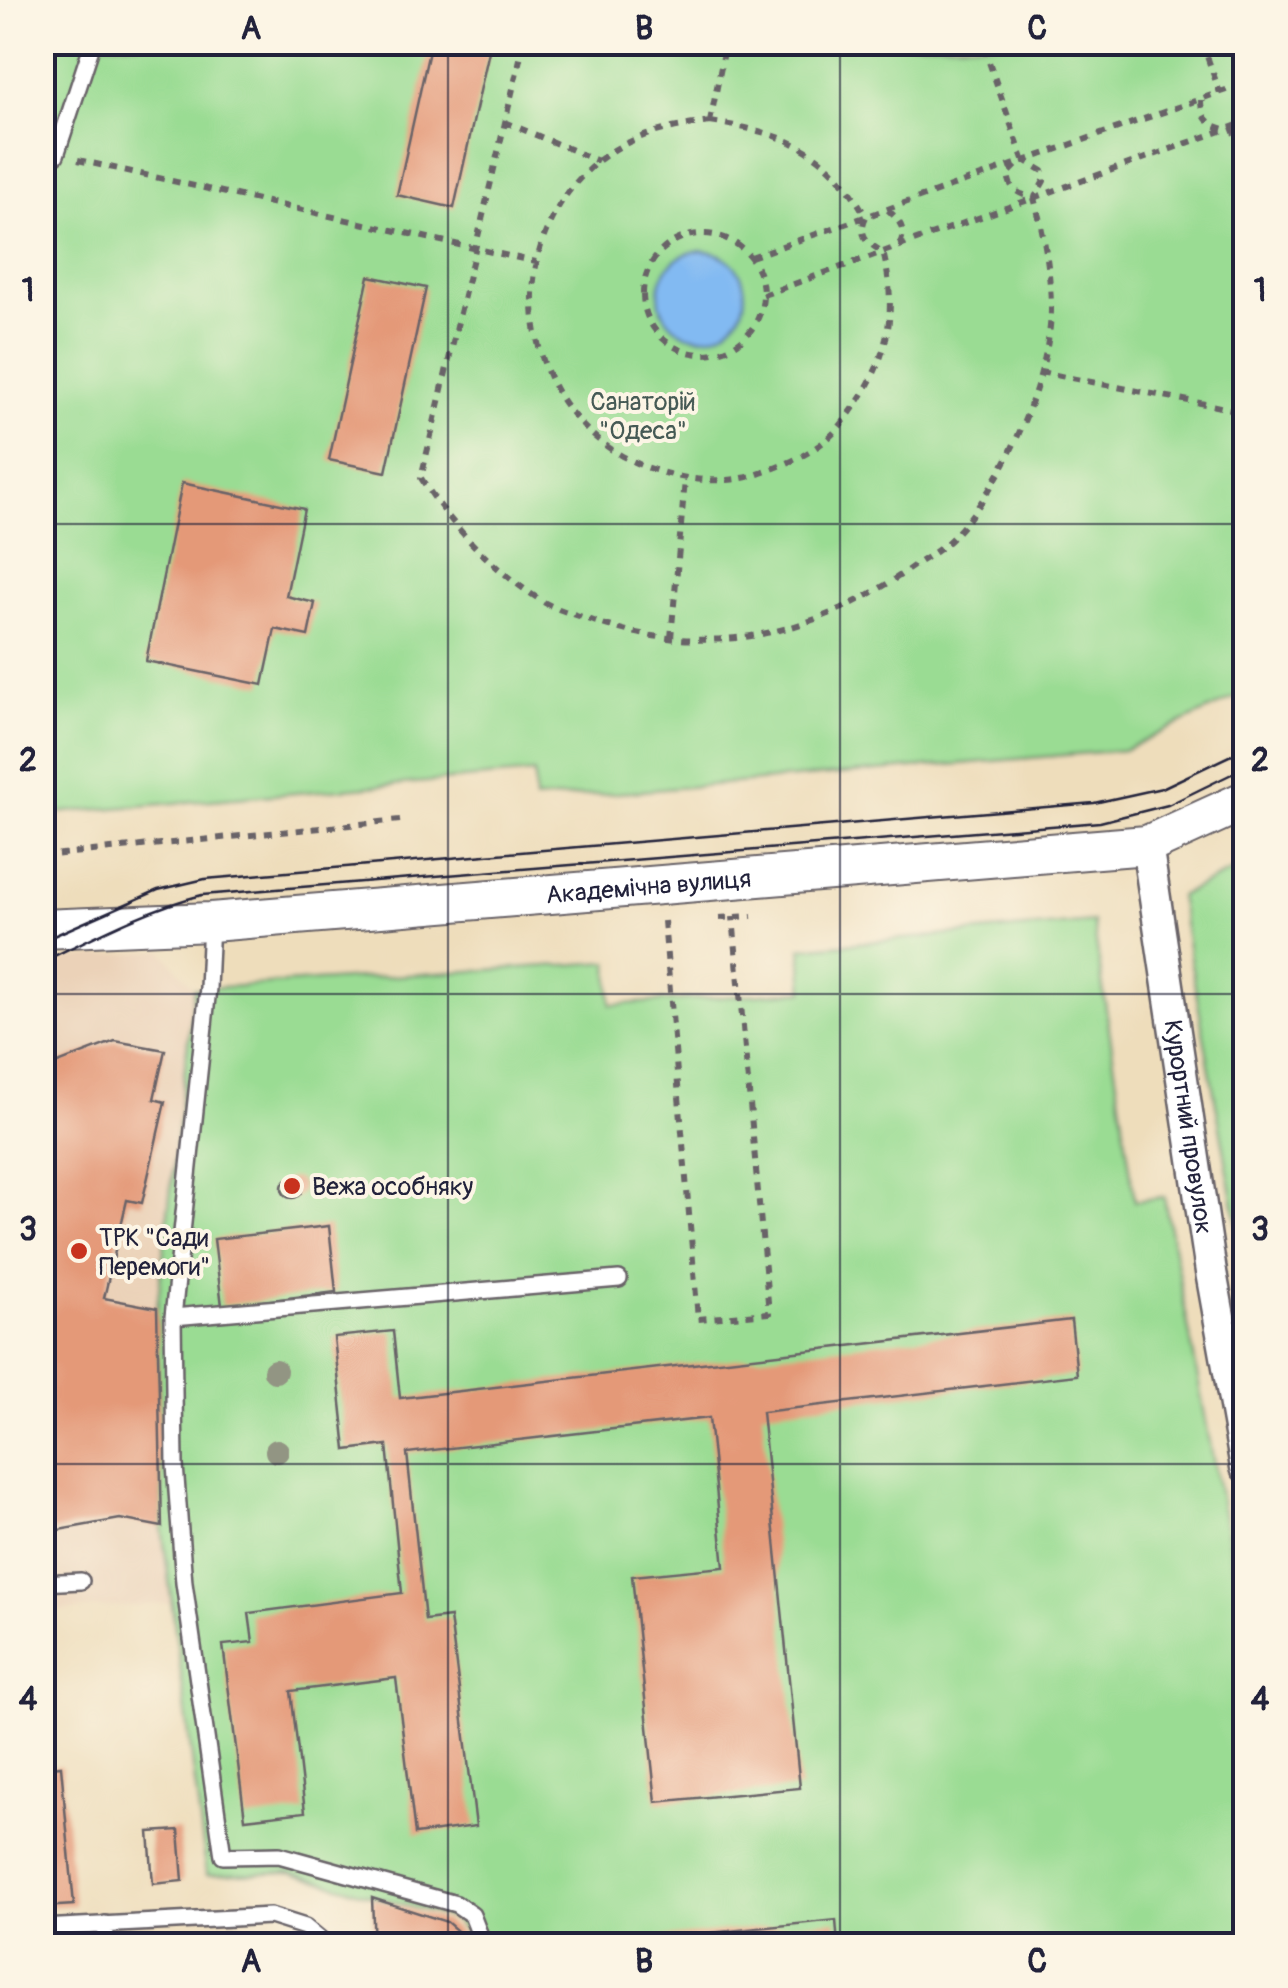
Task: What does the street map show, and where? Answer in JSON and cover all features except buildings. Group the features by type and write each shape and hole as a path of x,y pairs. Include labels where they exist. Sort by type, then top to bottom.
{"street":[{"name":"Академічна вулиця","path":"42,929 211,922 1147,845 1246,800"},
{"name":"Курортний провулок","path":"1147,845 1211,1272 1246,1467"}],"lane":[{"path":"50,154 92,42"},
{"path":"211,922 208,988 173,1317 175,1464 184,1583 224,1856 279,1855 456,1904 472,1914 484,1946"},
{"path":"173,1317 619,1279"},
{"path":"42,1583 80,1581"},
{"path":"42,1928 270,1916 305,1927 328,1946"},
{"path":"106,1924 107,1946"}],"path":[{"path":"524,42 421,478 437,503 490,561 544,602 620,630 700,642 788,631 875,594 948,541 992,488 1036,392 1051,312 1042,225 1034,198 1044,181 1043,171 1023,159 982,42"},
{"path":"710,122 726,42"},
{"path":"1202,42 1220,93"},
{"path":"751,258 1246,83"},
{"path":"763,295 1236,126 1242,118 1245,100 1235,87"},
{"path":"1202,99 1207,121 1236,126"},
{"path":"506,122 598,161"},
{"path":"866,217 849,186 810,151 762,129 710,122 670,127 632,140 598,161 570,190 548,224 536,262 531,311 541,359 562,403 596,440 638,466 685,480 740,479 792,463 836,432 869,388 888,337 891,283 883,252"},
{"path":"1236,126 1246,164"},
{"path":"50,154 536,262"},
{"path":"1023,159 1008,174 1009,184 1018,194 1034,198"},
{"path":"888,209 903,228 904,238 898,246"},
{"path":"866,217 862,225 864,237 870,246 883,252"},
{"path":"697,234 734,243 751,258 760,272 763,295 762,312 738,344 700,355 680,350 663,339 650,323 644,304 644,284 650,266 662,251 697,234"},
{"path":"1040,372 1246,412"},
{"path":"671,638 685,480"},
{"path":"42,856 400,820"},
{"path":"664,921 698,1319 769,1313 733,918"}],"shaded area":[{"name":"ТРК \"Сади Перемоги\"","path":"162,950 194,989 157,1308 162,1527 172,1603 43,1612 43,972 68,959"}],"green space":[{"name":"Санаторій \"Одеса\"","path":"43,43 1245,43 1245,693 1124,750 535,800 534,773 43,814"},
{"path":"1245,865 1245,1267 1179,896"},
{"path":"1093,922 1135,1201 1164,1197 1245,1630 1245,1945 472,1945 453,1919 291,1872 207,1875 162,1527 157,1308 194,989 609,962 611,1005 804,991 801,948"}],"water":[{"path":"694,251 710,251 733,263 742,277 742,311 733,325 710,337 694,337 678,330 666,318 659,302 659,286 666,270 678,258"}],"tram line":[{"path":"42,941 158,890 205,879 1094,803 1162,788 1246,748"},
{"path":"42,962 140,916 202,895 1100,822 1168,805 1246,767"}],"place":[{"name":"Вежа особняку","path":"292,1186"},
{"name":"ТРК \"Сади Перемоги\"","path":"79,1251"}]}
